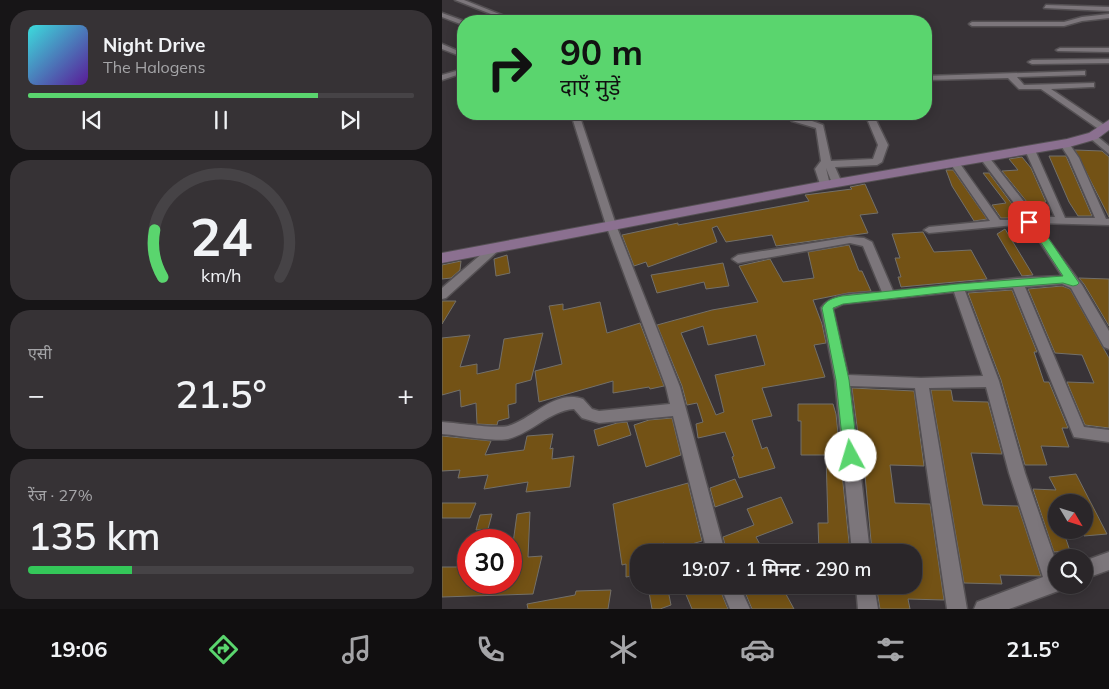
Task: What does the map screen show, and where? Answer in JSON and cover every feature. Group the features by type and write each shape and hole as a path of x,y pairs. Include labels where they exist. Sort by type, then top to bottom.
{"street":[{"path":"458,0 498,15"},
{"path":"1046,7 1108,9"},
{"path":"442,15 457,21"},
{"path":"972,24 1064,24 1082,19 1108,16"},
{"path":"442,46 457,52"},
{"path":"450,50 457,47"},
{"path":"1060,50 1108,50"},
{"path":"1032,62 1108,62"},
{"path":"932,78 1085,72 1079,62"},
{"path":"442,78 457,73"},
{"path":"1010,75 1022,87 1091,84"},
{"path":"1042,86 1101,129 1108,151"},
{"path":"577,120 611,225 673,387 714,544"},
{"path":"798,120 816,124 820,127 827,162"},
{"path":"831,184 820,169 820,166 827,162 877,162 884,145 872,120"},
{"path":"442,258 831,184 1065,144 1101,129"},
{"path":"985,158 1033,220 1105,222 1074,158 1065,144"},
{"path":"1030,150 1061,220"},
{"path":"955,163 997,224"},
{"path":"929,230 1029,222 1036,228 1073,283 1108,344"},
{"path":"738,259 850,240 864,241 868,244 889,295"},
{"path":"442,294 496,247"},
{"path":"860,544 842,380 827,308 831,304 842,300 889,295 1017,282 1063,280 1073,283"},
{"path":"1017,282 1079,433 1108,436"},
{"path":"958,288 992,381 1017,473 1048,562"},
{"path":"842,380 921,383 992,381"},
{"path":"921,383 957,609"},
{"path":"442,428 506,432 516,430 551,407 565,403 578,403 587,414 599,418 679,409"},
{"path":"1093,567 1108,561"},
{"path":"984,609 1048,585"},
{"path":"733,594 740,609"},
{"path":"866,594 868,609"}],"building":[{"path":"1075,150 1102,151 1109,157 1109,217"},
{"path":"1049,156 1066,156 1092,216 1078,216 1069,202"},
{"path":"1022,157 1031,168 1046,202 1038,203 1040,207 1031,207 1002,171 1018,170 1009,159"},
{"path":"946,170 953,170 987,219 974,221 952,186"},
{"path":"983,173 989,173 1015,208 1012,208 1021,218 1001,218 992,205 1006,203"},
{"path":"865,184 878,213 860,215 868,233 776,246 772,235 726,242 717,226 712,228 717,242 648,267 646,262 634,266 622,235 678,223 678,225 809,201 805,195 852,189 850,187"},
{"path":"1005,229 1033,275 1022,276 997,234"},
{"path":"923,232 934,252 971,250 987,279 901,287 898,277 901,277 895,258 900,258 892,234"},
{"path":"849,245 859,271 862,271 871,291 848,293 813,300 822,324 826,343 814,345 825,377 762,388 772,416 752,420 762,449 767,447 775,468 739,478 732,457 734,456 725,432 698,438 696,424 703,422 697,403 687,405 682,386 657,325 712,310 758,302 739,266 770,259 783,282 814,278 808,252","holes":["703,326 708,345 756,335 765,365 715,375 724,412 716,415 681,333"]},
{"path":"507,255 510,273 496,276 494,259"},
{"path":"461,261 460,270 451,278 442,279 442,265"},
{"path":"723,263 729,286 706,289 704,282 657,293 651,275"},
{"path":"1079,278 1109,279 1109,326 1084,284"},
{"path":"1062,286 1070,289 1109,358 1109,428 1085,425 1067,382 1094,383 1082,355 1055,353 1028,289"},
{"path":"1012,290 1037,352 1034,352 1044,382 1049,382 1068,428 1062,428 1069,447 1041,446 1047,465 1025,465 1001,380 968,293"},
{"path":"442,301 456,301 442,324"},
{"path":"600,302 607,333 640,323 664,386 613,393 613,381 539,402 535,371 562,364 549,306 563,304 563,310"},
{"path":"543,333 531,380 516,384 516,403 508,405 509,418 498,421 497,425 477,424 476,403 461,407 460,390 442,395 442,338 470,335 460,367 477,364 477,374 499,369 504,339"},
{"path":"852,388 914,391 924,466 890,465 895,503 930,504 944,600 908,599 910,609 880,609 878,594 922,594 922,544 871,544 865,475 863,475 860,434 858,434"},
{"path":"931,390 951,390 953,401 988,402 1002,454 971,453 983,505 1018,506 1041,576 1000,575 1002,584 964,583"},
{"path":"798,404 833,404 836,414 849,544 819,544 818,523 828,523 826,455 801,455 801,421 798,421"},
{"path":"672,418 681,455 646,467 634,425 649,420"},
{"path":"627,422 631,435 598,446 594,430"},
{"path":"553,434 550,449 553,448 552,459 574,456 570,487 526,492 528,482 484,489 488,475 458,478 460,470 442,471 442,436 491,441 485,455 524,450 527,436"},
{"path":"1076,474 1086,494 1048,494 1048,534 1033,489 1056,490 1049,477"},
{"path":"735,479 743,497 715,507 710,488"},
{"path":"688,483 702,541 692,544 630,544 630,576 626,577 626,564 622,565 613,504"},
{"path":"781,497 793,523 756,537 760,544 725,544 723,537 754,525 747,509"},
{"path":"442,503 476,503 470,518 442,518"},
{"path":"1093,507 1107,534 1093,535"},
{"path":"530,512 528,557 542,556 533,594 442,597 442,567 457,567 457,594 522,594 522,529 515,529 517,514"},
{"path":"492,514 488,529 476,529 480,515"},
{"path":"1050,539 1066,539 1069,549 1053,549"},
{"path":"611,590 608,609 528,609 527,604 575,595 576,591"},
{"path":"649,594 669,594 671,605 660,609 652,609"},
{"path":"686,594 722,594 728,609 692,609"},
{"path":"746,594 786,594 794,609 752,609"}],"route":[{"path":"851,456 842,380 827,308 836,301 842,300 1017,282 1068,280 1073,283 1036,228 1029,222"}]}
